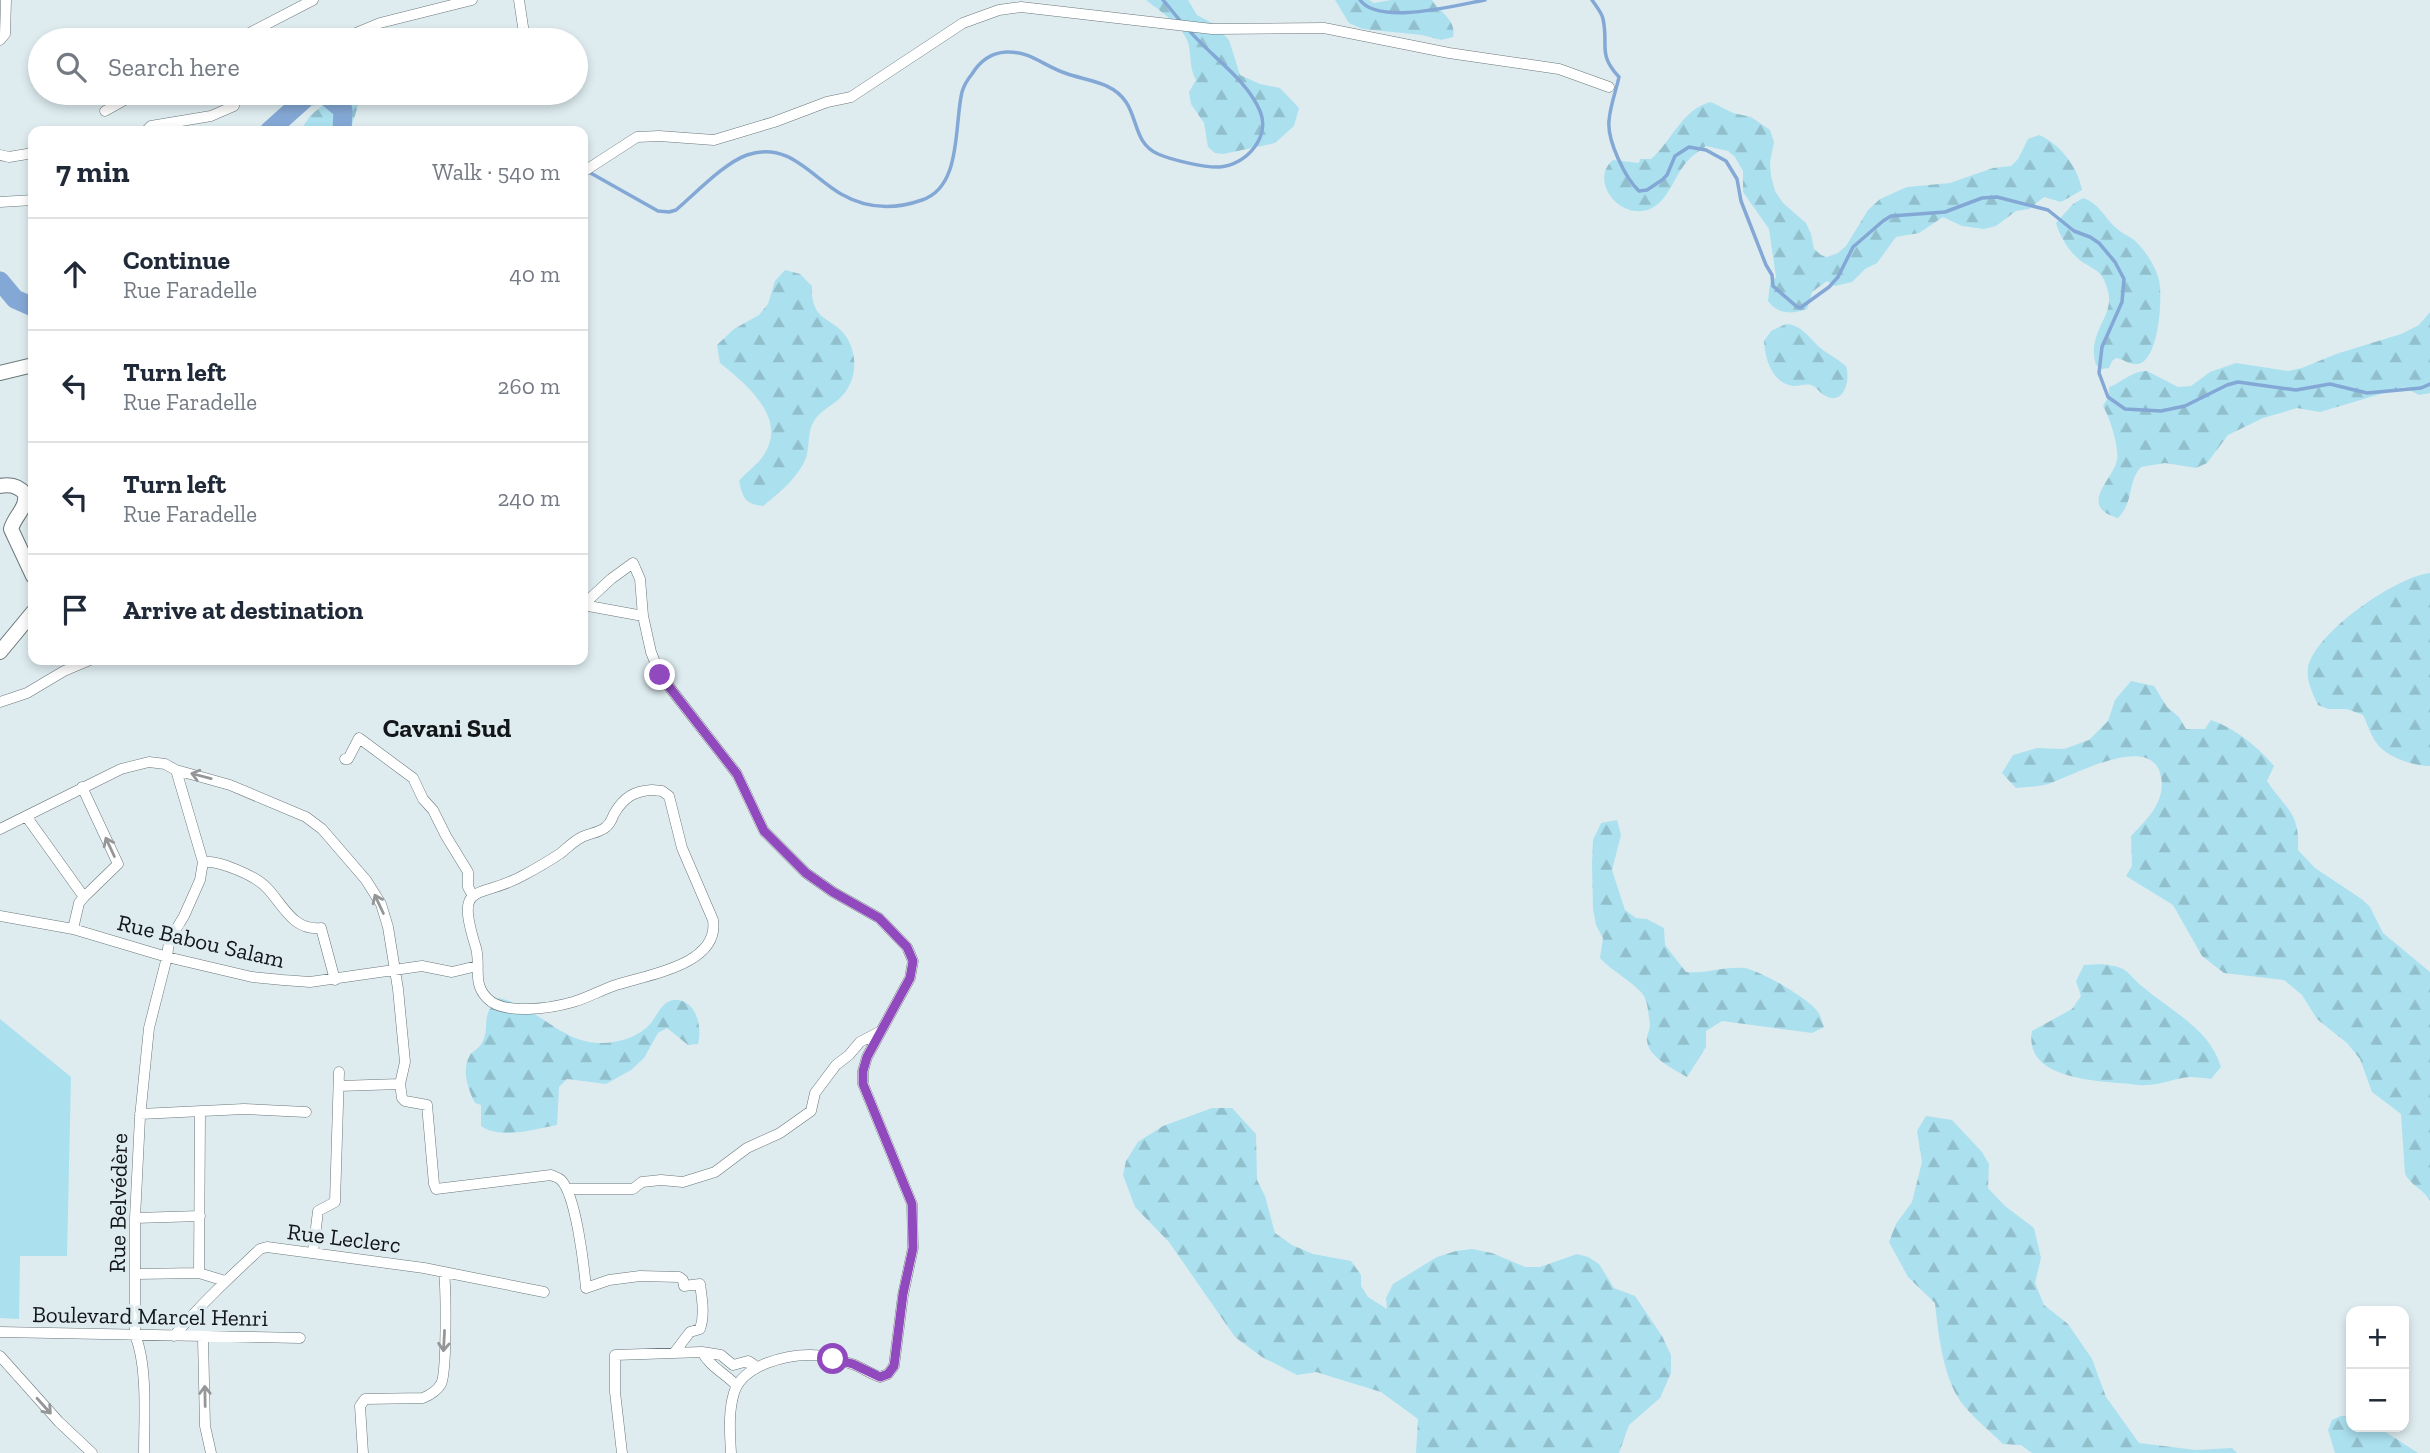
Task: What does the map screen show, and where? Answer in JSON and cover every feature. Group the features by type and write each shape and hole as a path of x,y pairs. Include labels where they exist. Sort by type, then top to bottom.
{"street":[{"path":"0,40 5,34 5,0"},
{"path":"259,28 313,0"},
{"path":"368,28 472,0"},
{"path":"519,0 523,28"},
{"path":"588,168 637,137 714,140 827,102 851,97 963,23 999,10 1021,7 1212,29 1324,28 1449,53 1559,69 1609,87"},
{"path":"105,111 116,105"},
{"path":"151,126 211,117 234,105"},
{"path":"0,155 9,157 28,154"},
{"path":"0,202 28,200"},
{"path":"0,373 28,366"},
{"path":"0,486 10,485 21,489 25,494 23,509 13,520 11,529 28,565"},
{"path":"588,600 633,563 640,579 643,616 651,652 660,675 737,774 764,831 806,873 879,918 907,947 913,961 910,978 879,1032 863,1071 863,1084 912,1204 914,1223 913,1248 903,1294 894,1366 888,1374 880,1377 853,1364 814,1355 788,1357 755,1369 737,1386 734,1393 730,1422 731,1453"},
{"path":"588,606 643,616"},
{"path":"0,652 28,619"},
{"path":"0,702 27,693 78,665"},
{"path":"345,759 348,759 359,738 413,778 468,872 468,887 472,896"},
{"path":"0,829 121,769 149,762 165,764 176,770 230,785 306,817 322,829 366,880 381,904 395,970 405,1062 400,1084 403,1100 426,1104 428,1107 436,1188 551,1175 558,1178 566,1189 583,1251 586,1288 609,1280 640,1276 679,1277 684,1286 699,1284 704,1309 700,1329 690,1332 674,1353"},
{"path":"176,770 203,862 221,864 258,881 299,925 312,929 321,928 335,979"},
{"path":"73,929 79,903 118,864 82,787"},
{"path":"662,791 669,796 682,848 713,920 715,930 708,945 684,964 648,978 614,986 574,1002 536,1008 499,1008 487,1000 477,980 477,967 478,955 467,919 468,903 472,896 519,878 581,837 607,826 620,805 633,793 662,791"},
{"path":"26,816 84,897"},
{"name":"Rue Belvédère","path":"144,1453 144,1399 139,1345 135,1335 135,1218 140,1114 149,1028 169,941 200,880 203,862"},
{"name":"Rue Babou Salam","path":"0,916 73,929 167,957 253,977 310,982 422,966 452,972 477,967"},
{"path":"566,1189 633,1189 642,1182 683,1182 720,1169 747,1148 780,1133 811,1111 815,1093 836,1065 860,1042 879,1032"},
{"path":"313,1253 318,1211 335,1202 339,1072"},
{"path":"339,1086 400,1084"},
{"path":"140,1114 244,1109 306,1112"},
{"path":"199,1273 200,1112"},
{"path":"135,1218 200,1216"},
{"name":"Rue Leclerc","path":"174,1336 225,1282 260,1249 267,1247 444,1273 544,1292"},
{"path":"136,1274 199,1273 225,1282"},
{"path":"363,1453 360,1406 365,1399 423,1398 431,1395 442,1383 446,1297 444,1273"},
{"name":"Boulevard Marcel Henri","path":"0,1332 300,1338"},
{"path":"203,1338 205,1426 211,1453"},
{"path":"622,1453 615,1392 615,1355 702,1352 721,1355 733,1365 748,1361 755,1369"},
{"path":"702,1352 708,1362 718,1367 737,1386"},
{"path":"0,1356 59,1422 92,1453"}],"green space":[{"path":"1146,0 1188,0 1197,15 1212,23 1229,40 1240,75 1260,84 1280,88 1299,108 1294,126 1275,143 1223,154 1215,153 1208,147 1204,123 1191,104 1189,92 1196,80 1187,39 1172,20"},
{"path":"1335,0 1369,0 1374,3 1391,0 1432,0 1453,26 1453,37 1441,40 1422,35 1363,29 1349,23"},
{"path":"1711,102 1733,113 1751,117 1770,130 1774,142 1770,162 1775,191 1783,203 1806,223 1814,249 1827,257 1846,246 1868,210 1880,199 1907,187 1950,183 1993,168 2011,166 2018,159 2028,139 2039,135 2054,144 2067,157 2077,173 2082,190 2061,202 2044,197 2029,209 2016,211 1996,226 1984,229 1962,226 1943,217 1919,233 1896,237 1877,263 1865,269 1852,282 1835,286 1827,281 1812,292 1807,309 1796,312 1781,311 1768,301 1770,283 1776,277 1769,229 1743,192 1743,171 1728,151 1706,146 1698,152 1685,164 1667,194 1652,208 1629,210 1619,205 1606,188 1606,169 1613,160 1639,163 1640,159 1651,159 1692,111"},
{"path":"323,105 358,105 352,126 303,126"},
{"path":"2083,198 2093,203 2117,229 2137,243 2149,258 2157,275 2160,288 2158,328 2150,353 2144,361 2137,364 2116,358 2109,368 2102,369 2096,365 2095,343 2108,309 2108,291 2100,274 2070,251 2056,223 2073,204"},
{"path":"785,270 800,274 812,286 816,308 846,336 853,353 854,368 848,388 814,421 806,458 798,472 788,485 763,506 752,504 746,499 739,481 765,453 771,427 760,402 741,380 720,363 717,345 734,329 759,315 768,304 775,281"},
{"path":"2430,312 2430,393 2419,395 2404,387 2320,412 2297,408 2263,418 2228,435 2207,463 2196,468 2165,463 2141,467 2134,479 2127,505 2118,518 2100,507 2101,492 2117,460 2117,447 2103,406 2109,396 2109,387 2141,371 2147,371 2178,387 2191,386 2210,372 2236,363 2288,371 2302,368 2336,354 2401,334 2419,325"},
{"path":"1786,324 1800,329 1821,349 1846,366 1846,385 1841,395 1831,398 1811,385 1789,385 1773,373 1764,341 1771,331"},
{"path":"2430,573 2430,766 2408,762 2385,752 2375,741 2363,715 2347,709 2328,709 2318,705 2310,687 2308,668 2325,639 2341,623 2378,595 2398,584"},
{"path":"2131,681 2154,686 2167,707 2179,717 2186,729 2205,729 2211,720 2237,733 2260,752 2274,766 2267,781 2294,819 2298,850 2315,868 2363,900 2370,907 2383,933 2430,972 2430,1201 2405,1174 2401,1114 2372,1092 2360,1059 2347,1043 2317,1019 2302,995 2284,980 2224,973 2202,956 2173,905 2126,876 2132,866 2131,836 2149,817 2161,794 2161,777 2155,763 2143,757 2128,756 2093,766 2048,784 2016,788 2002,773 2013,755 2037,748 2064,749 2089,740 2108,721 2115,700"},
{"path":"1617,820 1621,835 1612,870 1625,910 1636,918 1647,919 1664,928 1665,945 1686,972 1737,968 1751,970 1772,979 1813,1006 1824,1027 1812,1033 1722,1021 1706,1031 1706,1047 1687,1077 1652,1053 1647,1041 1650,1025 1645,998 1637,988 1600,958 1603,938 1596,925 1593,909 1593,840 1601,823"},
{"path":"2102,964 2126,971 2199,1031 2216,1054 2221,1067 2211,1079 2189,1077 2143,1085 2105,1082 2060,1073 2038,1058 2032,1046 2032,1031 2072,1009 2081,996 2076,981 2084,965"},
{"path":"499,998 513,1002 574,1038 602,1043 635,1035 651,1023 665,1004 678,1000 685,1002 694,1011 699,1031 698,1044 688,1045 667,1028 658,1033 644,1058 631,1070 606,1084 567,1079 559,1087 557,1125 508,1133 489,1130 481,1126 481,1105 475,1103 468,1086 466,1067 470,1055 481,1045 489,1010"},
{"path":"0,1019 71,1077 67,1256 20,1256 19,1319 0,1318"},
{"path":"1212,1108 1232,1108 1256,1134 1257,1180 1265,1196 1275,1233 1292,1245 1313,1254 1351,1261 1361,1275 1361,1286 1368,1297 1387,1309 1386,1298 1393,1284 1437,1257 1456,1251 1472,1249 1492,1253 1525,1267 1540,1267 1577,1254 1599,1264 1614,1288 1635,1296 1662,1336 1671,1355 1671,1373 1660,1398 1629,1425 1619,1453 1416,1453 1418,1419 1381,1392 1316,1372 1297,1375 1262,1357 1235,1337 1169,1242 1135,1207 1123,1175 1126,1161 1138,1142 1163,1126"},
{"path":"1926,1116 1952,1120 1982,1152 1989,1164 1988,1188 2005,1206 2034,1228 2041,1258 2035,1283 2044,1305 2068,1324 2092,1359 2106,1397 2139,1443 2196,1450 2232,1448 2237,1453 2032,1453 2021,1445 2003,1444 1970,1413 1950,1380 1940,1340 1935,1303 1908,1277 1889,1242 1896,1224 1912,1202 1922,1162 1917,1131"},
{"path":"2346,1416 2346,1432 2386,1432 2418,1453 2335,1453 2328,1430 2332,1420"}],"waterway":[{"path":"1163,0 1182,23"},
{"path":"1360,0 1370,8 1400,13 1485,0"},
{"path":"1592,0 1599,10 1605,28 1608,62 1619,77 1609,129 1614,148 1628,177 1639,191 1647,190 1667,175 1675,156 1689,147 1706,150 1726,161 1737,179 1741,201 1772,275 1773,286 1800,308 1829,287 1838,277 1853,247 1891,216 1945,212 1982,198 1997,197 2048,210 2074,231 2099,243 2115,262 2124,279 2122,302 2102,347 2099,373 2108,397 2125,409 2161,411 2185,406 2238,382 2296,390 2330,384 2367,393 2421,388 2430,384"},
{"path":"588,172 658,211 669,212 676,210 738,159 762,152 775,153 798,162 830,187 861,203 881,206 912,203 935,193 950,169 962,92 968,80 986,58 1006,52 1030,56 1057,70 1114,90 1126,102 1145,144 1158,154 1206,166 1230,165 1247,155 1259,140 1263,121 1260,111 1246,88 1187,28"},
{"path":"275,126 298,105"},
{"path":"337,105 343,110 342,126"},
{"path":"0,281 15,299 28,305"}],"district":[{"name":"Cavani Sud","path":"447,728"}],"route":[{"path":"660,675 737,774 764,831 806,873 879,918 907,947 913,961 910,978 879,1032 863,1071 863,1084 912,1204 914,1223 913,1248 903,1294 894,1366 888,1374 880,1377 853,1364 833,1359"}]}
